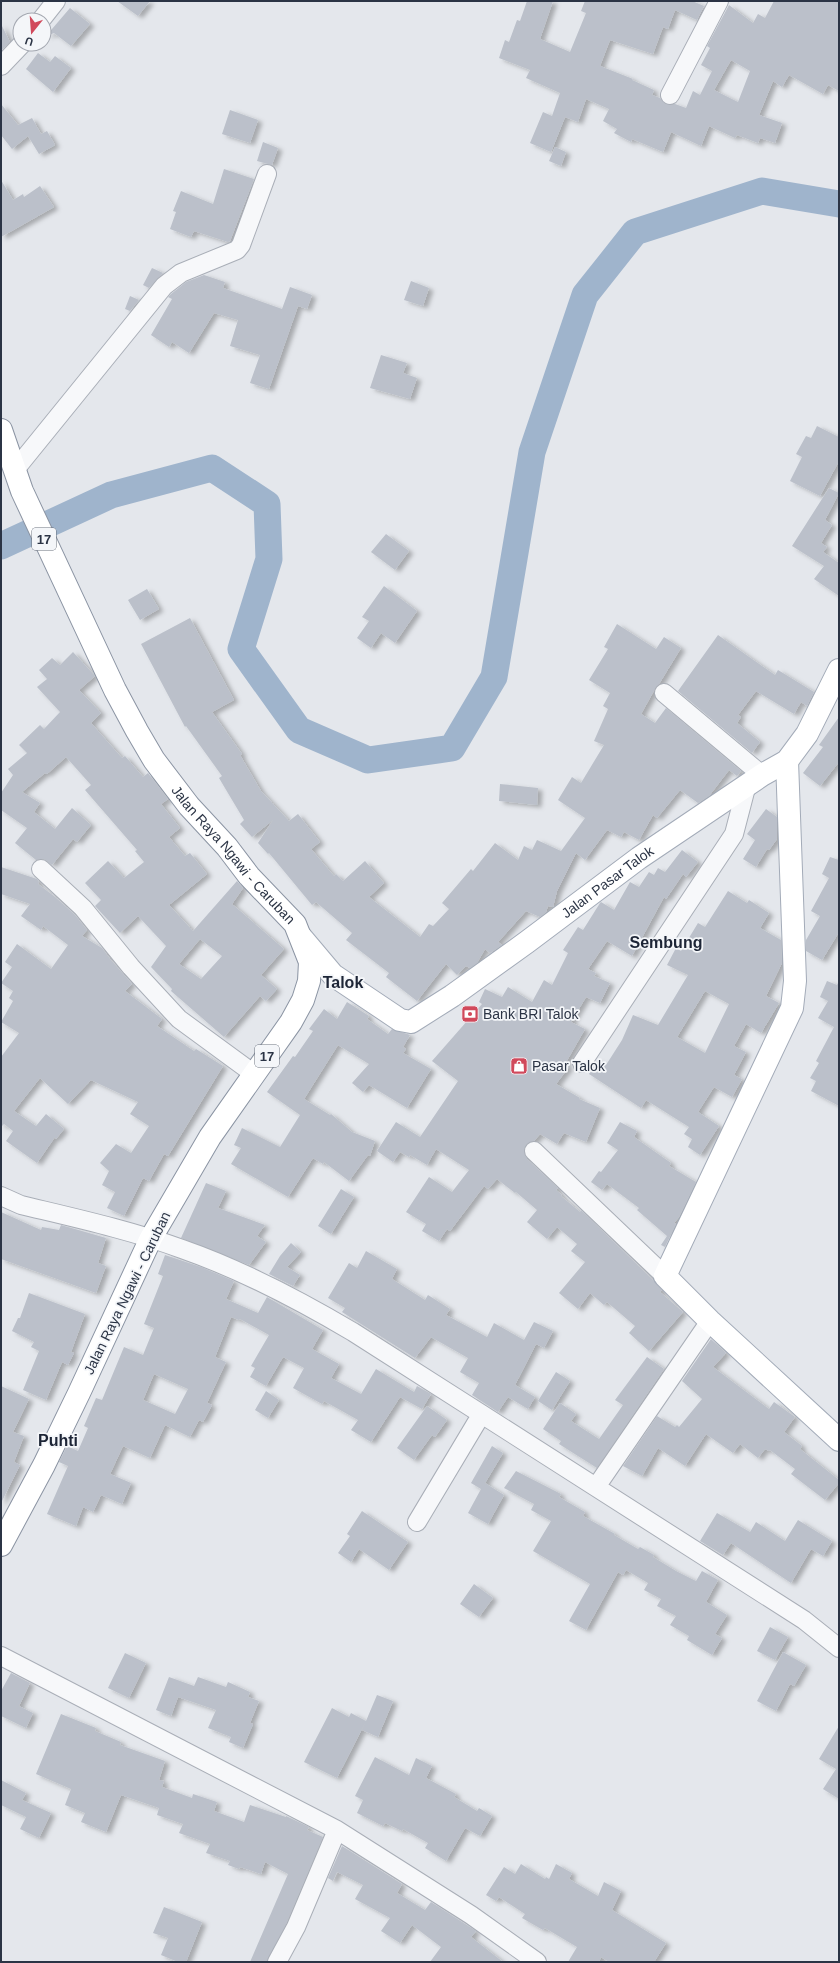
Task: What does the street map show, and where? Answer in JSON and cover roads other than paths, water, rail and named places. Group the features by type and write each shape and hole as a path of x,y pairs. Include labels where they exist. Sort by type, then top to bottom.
{"main road":[{"name":"17","path":"1,430 14,470"},
{"name":"Jalan Raya Ngawi - Caruban","path":"1,1545 69,1413 151,1238 210,1137 291,1022 304,996 309,981 310,962 295,924 249,876 226,847 189,806 154,760 115,690 22,492 14,470"},
{"name":"Jalan Pasar Talok","path":"300,936 333,975 342,982 400,1020 411,1022 452,996 527,942 638,858 787,762 807,734 839,670"},
{"path":"787,762 795,981 792,1008 665,1276 710,1321 839,1440"},
{"path":"304,996 318,986 334,982 342,982"}],"street":[{"path":"47,12 56,1"},
{"path":"670,96 720,1"},
{"path":"1,66 14,52"},
{"path":"14,470 164,286 181,273 237,250 241,245 267,174"},
{"path":"582,1063 734,834 754,782 664,693"},
{"path":"41,869 83,908 131,967 179,1019 254,1074"},
{"path":"534,1151 665,1276"},
{"path":"1,1196 21,1204 151,1238 183,1249 267,1286 313,1309 353,1332 804,1620 839,1648"},
{"path":"596,1487 710,1321"},
{"path":"417,1522 481,1415"},
{"path":"1,1656 337,1830 471,1915 537,1962"},
{"path":"277,1962 296,1926 337,1830"}],"waterway":[{"path":"1,546 111,495 212,468 267,504 269,559 241,649 299,730 368,760 452,748 494,677 532,452 585,295 635,232 762,191 839,204"}],"place":[{"name":"Bank BRI Talok","path":"470,1014"},
{"name":"Pasar Talok","path":"519,1066"}],"district":[{"name":"Sembung","path":"666,942"},
{"name":"Talok","path":"343,982"},
{"name":"Puhti","path":"58,1440"}]}
